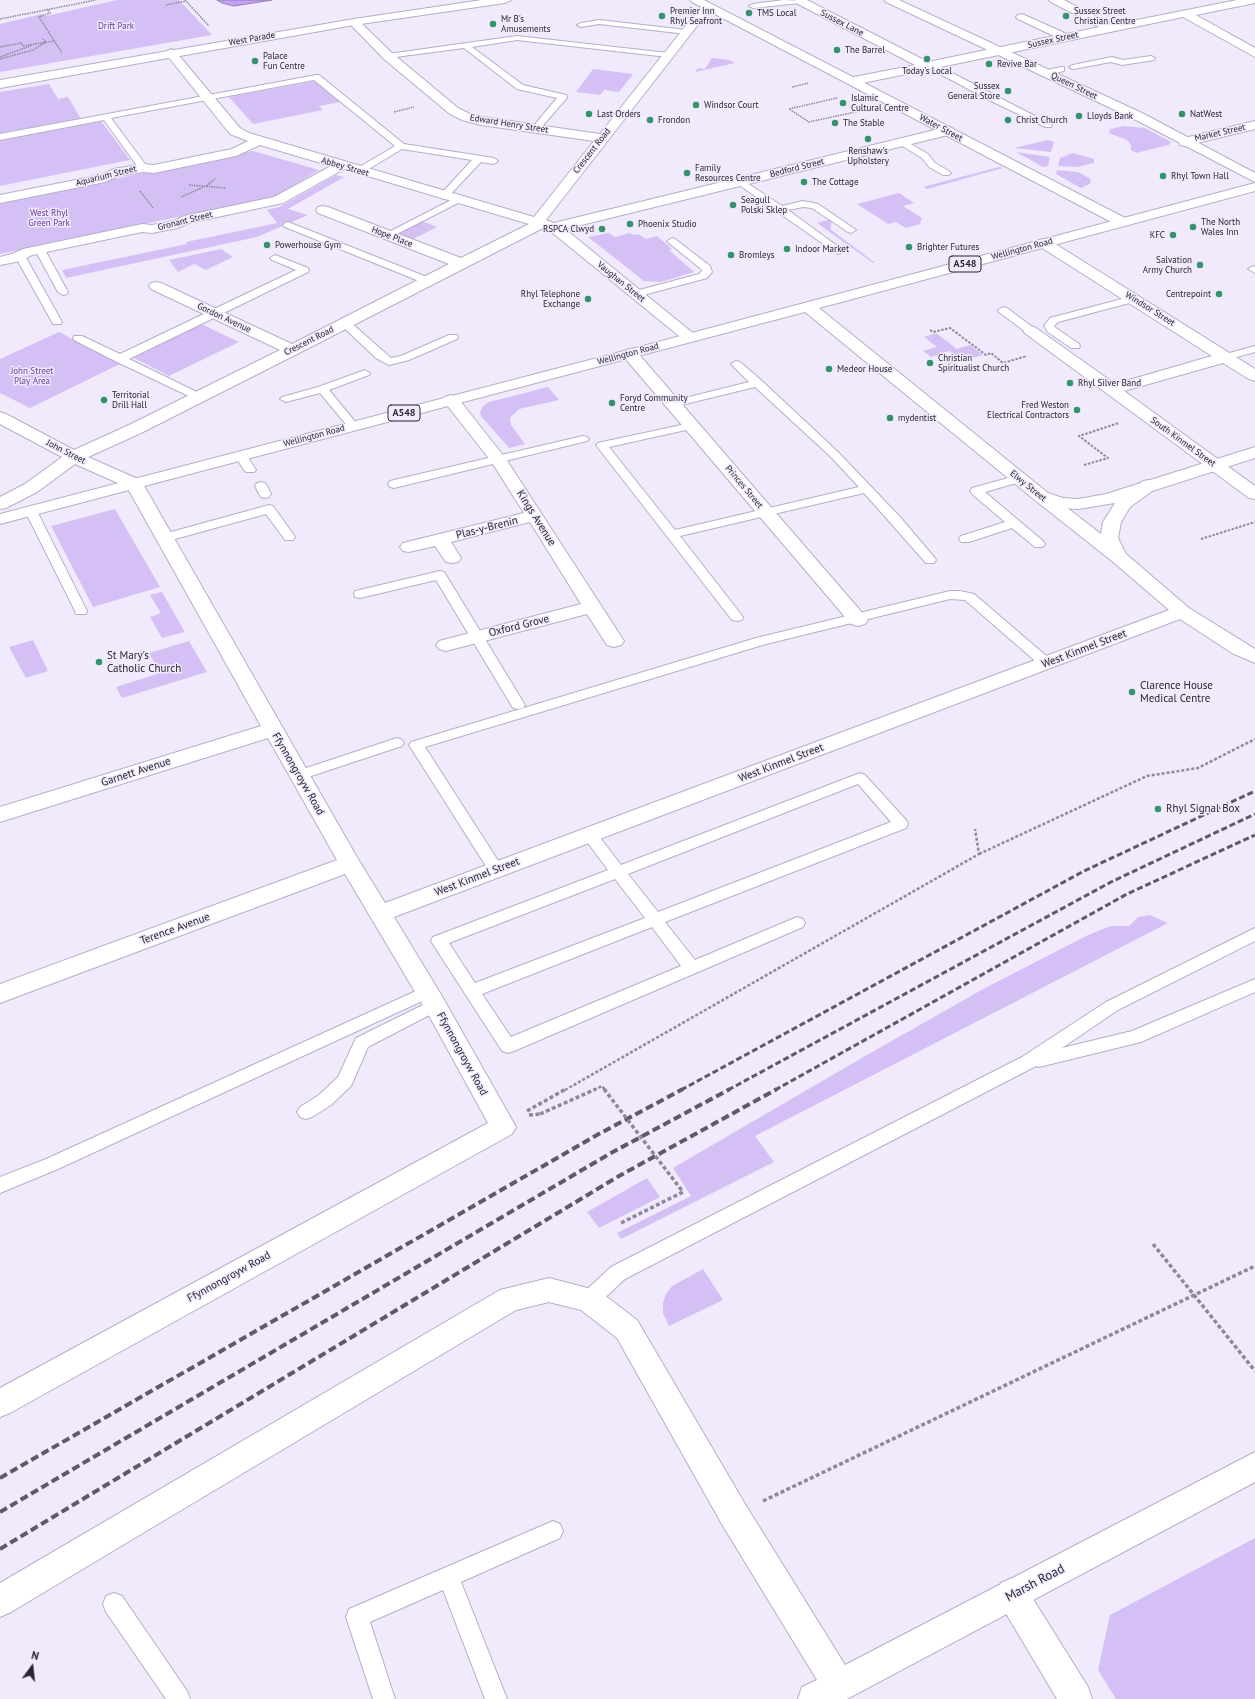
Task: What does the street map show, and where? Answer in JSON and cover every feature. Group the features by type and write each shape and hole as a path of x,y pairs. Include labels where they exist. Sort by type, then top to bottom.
{"street":[{"name":"West Parade","path":"0,84 354,22 505,0"},
{"name":"Queen Street","path":"890,0 1000,50 1140,117 1255,178"},
{"path":"1056,0 1110,28"},
{"name":"Sussex Street","path":"853,82 1000,50 1254,0"},
{"name":"Sussex Lane","path":"800,1 928,66"},
{"name":"Crescent Road","path":"0,504 31,488 60,465 74,457 135,430 428,281 544,224 602,138 687,32 701,3"},
{"name":"Water Street","path":"701,3 1122,222"},
{"path":"1184,13 1255,53"},
{"path":"1022,17 1065,37"},
{"name":"Edward Henry Street","path":"354,22 388,56 442,100 466,117 481,121 602,138"},
{"name":"Abbey Street","path":"171,53 235,131 244,136 340,166 544,224"},
{"name":"Market Street","path":"1185,142 1255,125"},
{"name":"Bedford Street","path":"544,224 741,182 947,131"},
{"name":"Aquarium Street","path":"0,199 105,178 114,173 143,168 154,168 236,152 258,141"},
{"name":"Gronant Street","path":"0,261 20,256 28,252 142,228 152,229 178,224 184,220 278,200 340,166"},
{"name":"Wellington Road","path":"0,519 630,354 1255,186"},
{"name":"Hope Place","path":"323,210 462,264"},
{"name":"Vaughan Street","path":"544,224 636,294 689,337"},
{"name":"Windsor Street","path":"1044,243 1255,376"},
{"name":"Gordon Avenue","path":"156,286 293,350"},
{"name":"Elwy Street","path":"807,306 1118,557 1182,612 1239,649 1255,657"},
{"name":"South Kinmel Street","path":"1031,331 1255,494"},
{"name":"Princes Street","path":"630,354 856,619"},
{"path":"1112,390 1226,357"},
{"name":"Kings Avenue","path":"451,400 498,459 614,641"},
{"name":"John Street","path":"0,417 74,457 134,484"},
{"path":"1042,497 1061,503 1078,504 1109,499 1255,452"},
{"name":"Ffynnongroyw Road","path":"0,1403 502,1128 431,998 350,864 134,484"},
{"path":"1118,557 1110,538 1112,522 1124,504 1149,485"},
{"name":"Plas-y-Brenin","path":"409,547 534,516"},
{"name":"Plas-y-Brenin","path":"440,539 452,558"},
{"name":"Oxford Grove","path":"446,645 592,607"},
{"name":"West Kinmel Street","path":"379,914 1182,612"},
{"name":"Garnett Avenue","path":"0,815 273,729"},
{"name":"Terence Avenue","path":"0,994 350,864"},
{"path":"0,1601 510,1299 549,1290 589,1300 627,1329 734,1515 827,1692"},
{"name":"Marsh Road","path":"827,1692 1255,1466"},
{"path":"1012,1594 1076,1699"}],"lane":[{"name":"Sussex Lane","path":"753,6 800,1"},
{"path":"581,25 599,22 687,32"},
{"path":"388,56 517,38 668,55"},
{"path":"465,45 520,87 563,97 535,129"},
{"path":"1073,67 1112,58 1122,64 1151,58"},
{"path":"928,66 1048,125"},
{"path":"1046,73 1061,70"},
{"path":"0,137 316,77 401,146 494,161"},
{"path":"106,117 143,168"},
{"path":"902,142 925,156 932,166 946,173"},
{"path":"359,171 401,146"},
{"path":"388,235 450,198 478,159"},
{"path":"741,182 839,250"},
{"path":"782,209 804,204 815,206 851,230"},
{"path":"288,225 428,281"},
{"path":"636,294 703,276 707,272 706,268 672,241"},
{"path":"40,250 62,292"},
{"path":"20,256 56,322"},
{"path":"119,359 304,270 275,258"},
{"path":"1075,346 1052,330 1049,326 1054,320 1133,299"},
{"path":"1003,310 1031,331"},
{"path":"345,323 380,356 390,362 405,358 453,337"},
{"path":"78,338 199,397"},
{"path":"1226,357 1255,349"},
{"path":"736,364 834,454 896,520 930,560"},
{"path":"286,399 322,389 365,373"},
{"path":"673,404 758,383"},
{"path":"322,389 353,426"},
{"path":"691,426 602,445 737,618"},
{"path":"394,484 583,439"},
{"path":"241,456 250,470"},
{"path":"1019,478 976,491 1039,544"},
{"path":"672,534 766,514 867,489"},
{"path":"164,538 269,509 289,537"},
{"path":"31,511 81,611"},
{"path":"965,539 1014,523"},
{"path":"360,594 440,574 518,705"},
{"path":"496,870 416,745 761,641 950,595 969,597 1046,663"},
{"path":"299,775 397,743"},
{"path":"472,991 900,824 860,778 440,941 472,991 508,1046 797,923"},
{"path":"590,835 692,968"},
{"path":"589,1300 618,1273 1028,1062 1112,1006 1255,934"},
{"path":"1028,1062 1135,1037 1255,985"},
{"path":"306,1112 325,1100 345,1081 362,1043 431,998"},
{"path":"0,1185 52,1164 431,998"},
{"path":"384,1699 357,1617 449,1578 553,1531"},
{"path":"449,1578 496,1699"},
{"path":"114,1604 179,1699"}],"path":[{"path":"0,19 96,0"},
{"path":"166,5 186,1 213,30"},
{"path":"48,10 50,13 39,17 64,56"},
{"path":"43,39 46,42"},
{"path":"0,47 21,44 23,46 54,41"},
{"path":"0,58 25,53 46,42"},
{"path":"0,58 36,44"},
{"path":"838,98 788,109 809,122 865,110"},
{"path":"368,119 442,100"},
{"path":"126,171 167,226"},
{"path":"930,330 933,332 950,328 986,354 991,353 1003,363 1056,348"},
{"path":"1084,465 1108,458 1079,436 1146,415"},
{"path":"1201,539 1255,522"},
{"path":"979,854 1147,776 1198,768 1255,739"},
{"path":"540,1114 602,1086 684,1192 619,1224"},
{"path":"1153,1244 1196,1295 1255,1371"},
{"path":"734,1515 1255,1266"}],"green space":[{"name":"Drift Park","path":"117,0 179,0 212,35 0,72 0,24 42,14 46,16"},
{"path":"712,58 730,60 735,63 695,72 698,68 705,69"},
{"path":"593,69 633,74 619,92 604,90 600,95 576,92"},
{"path":"316,81 341,102 319,106 323,110 253,124 229,97"},
{"path":"49,84 58,99 68,97 81,119 0,133 0,92"},
{"path":"101,121 130,160 0,186 0,140"},
{"path":"1124,126 1145,128 1171,142 1169,145 1136,153 1131,150 1131,145 1127,140 1109,133 1110,129"},
{"path":"1048,140 1054,142 1051,152 1014,148"},
{"name":"West Rhyl Green Park","path":"253,151 319,170 277,195 269,198 0,254 0,202"},
{"path":"1016,152 1050,157 1048,166 1043,167"},
{"path":"1073,153 1094,159 1094,163 1077,167 1058,166 1060,158"},
{"path":"999,167 1003,168 927,189 923,187"},
{"path":"1057,170 1078,172 1091,179 1090,184 1081,188 1056,174"},
{"path":"336,175 344,177 288,209 308,215 257,237 66,278 62,270 187,244 186,242 277,223 267,210 279,207"},
{"path":"899,193 914,203 903,206 922,218 920,224 906,228 896,222 888,224 857,204"},
{"path":"831,219 830,229 874,262 873,263 817,223"},
{"path":"422,221 437,227 413,239 398,234"},
{"path":"609,233 615,237 630,233 633,235 638,234 646,239 657,236 672,249 669,250 694,272 661,282 644,281 588,237"},
{"path":"221,249 233,257 206,270 194,264 178,272 169,260"},
{"path":"199,323 239,342 169,376 130,356"},
{"name":"John Street Play Area","path":"59,332 120,364 30,408 0,393 0,359"},
{"path":"936,333 957,349 970,345 983,355 950,364 948,362 959,359 949,351 931,357 923,351 937,347 924,337"},
{"path":"548,387 559,400 519,409 510,418 511,425 525,444 509,448 481,416 480,412 483,406 489,402"},
{"path":"115,509 160,587 93,607 51,526"},
{"path":"162,592 185,632 162,638 150,617 161,613 150,595"},
{"path":"33,640 48,671 26,678 9,647"},
{"path":"189,641 207,672 122,698 116,687 160,673 149,653"},
{"path":"1150,915 1168,923 755,1136 774,1162 621,1239 617,1233 691,1196 673,1168 985,988 1088,935 1111,926 1129,926 1138,917"},
{"path":"647,1178 660,1197 599,1228 587,1212"},
{"path":"703,1269 723,1300 669,1326 663,1313 663,1303 666,1294 672,1286"},
{"path":"1255,1538 1255,1699 1116,1699 1098,1670 1110,1615"}],"shaded area":[{"path":"217,0 272,0 234,6"}],"railway":[{"path":"681,1090 1084,871 1255,791"},
{"path":"728,1090 1111,882 1255,814"},
{"path":"775,1090 1127,894 1255,835"},
{"path":"0,1478 597,1135 683,1089"},
{"path":"0,1512 611,1153 730,1089"},
{"path":"0,1549 619,1176 777,1089"}],"place":[{"name":"TMS Local","path":"749,13"},
{"name":"Premier Inn Rhyl Seafront","path":"662,16"},
{"name":"Sussex Street Christian Centre","path":"1066,16"},
{"name":"Mr B's Amusements","path":"493,24"},
{"name":"The Barrel","path":"837,50"},
{"name":"Today's Local","path":"927,59"},
{"name":"Palace Fun Centre","path":"255,61"},
{"name":"Revive Bar","path":"989,64"},
{"name":"Sussex General Store","path":"1008,91"},
{"name":"Islamic Cultural Centre","path":"843,103"},
{"name":"Windsor Court","path":"696,105"},
{"name":"Last Orders","path":"589,114"},
{"name":"NatWest","path":"1182,114"},
{"name":"Lloyds Bank","path":"1079,116"},
{"name":"Frondon","path":"650,120"},
{"name":"Christ Church","path":"1008,120"},
{"name":"The Stable","path":"835,123"},
{"name":"Renshaw's Upholstery","path":"868,139"},
{"name":"Family Resources Centre","path":"687,173"},
{"name":"Rhyl Town Hall","path":"1163,176"},
{"name":"The Cottage","path":"804,182"},
{"name":"Seagull Polski Sklep","path":"733,205"},
{"name":"Phoenix Studio","path":"630,224"},
{"name":"The North Wales Inn","path":"1193,227"},
{"name":"RSPCA Clwyd","path":"602,229"},
{"name":"KFC","path":"1173,235"},
{"name":"Powerhouse Gym","path":"267,245"},
{"name":"Brighter Futures","path":"909,247"},
{"name":"Indoor Market","path":"787,249"},
{"name":"Bromleys","path":"731,255"},
{"name":"Salvation Army Church","path":"1200,265"},
{"name":"Centrepoint","path":"1219,294"},
{"name":"Rhyl Telephone Exchange","path":"588,299"},
{"name":"Christian Spiritualist Church","path":"930,363"},
{"name":"Medeor House","path":"829,369"},
{"name":"Rhyl Silver Band","path":"1070,383"},
{"name":"Territorial Drill Hall","path":"104,400"},
{"name":"Foryd Community Centre","path":"612,403"},
{"name":"Fred Weston Electrical Contractors","path":"1077,410"},
{"name":"mydentist","path":"890,418"},
{"name":"St Mary's Catholic Church","path":"99,662"},
{"name":"Clarence House Medical Centre","path":"1132,692"},
{"name":"Rhyl Signal Box","path":"1158,809"}]}
